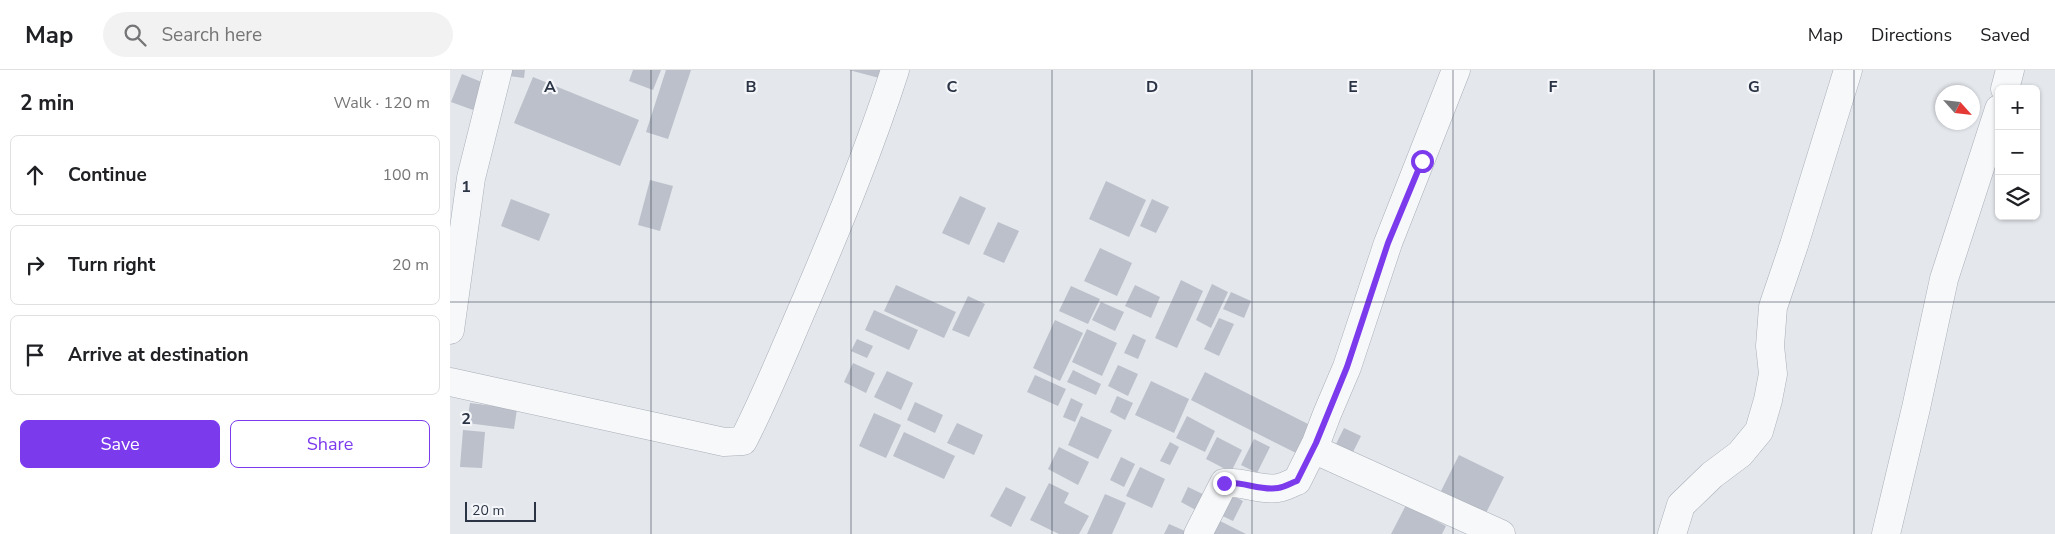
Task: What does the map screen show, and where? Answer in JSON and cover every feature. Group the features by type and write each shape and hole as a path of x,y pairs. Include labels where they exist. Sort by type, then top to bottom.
{"street":[{"path":"450,330 471,178 498,70"},
{"path":"450,382 724,442 743,440 760,406 830,243 878,123 894,70"},
{"path":"1198,534 1224,483 1236,481 1260,488 1279,488 1297,481 1313,449 1347,367 1388,243 1422,161 1456,70"},
{"path":"1672,534 1680,505 1712,475 1740,454 1759,431 1773,374 1770,346 1773,307 1794,246 1848,70"},
{"path":"2006,85 2010,70"},
{"path":"1886,534 1912,427 1944,279 1995,121"},
{"path":"1313,449 1501,534"}],"building":[{"path":"510,70 525,70 524,78 509,76"},
{"path":"633,70 661,70 653,90 629,81"},
{"path":"666,70 691,70 668,139 646,132"},
{"path":"849,70 885,70 883,79"},
{"path":"462,74 484,83 473,110 451,102"},
{"path":"533,77 639,120 620,166 514,123"},
{"path":"650,180 673,186 660,231 638,225"},
{"path":"1106,181 1146,200 1129,237 1089,219"},
{"path":"960,196 986,208 969,245 942,233"},
{"path":"511,199 550,214 539,241 501,226"},
{"path":"1152,199 1169,207 1156,233 1140,226"},
{"path":"998,222 1019,231 1004,263 983,254"},
{"path":"1100,248 1132,263 1117,296 1084,281"},
{"path":"1181,280 1203,291 1177,348 1155,338"},
{"path":"1212,284 1228,292 1211,328 1196,320"},
{"path":"896,285 956,312 944,338 884,311"},
{"path":"1135,285 1160,297 1151,318 1125,306"},
{"path":"1071,286 1100,299 1088,324 1059,311"},
{"path":"1231,292 1251,301 1244,318 1223,309"},
{"path":"968,296 985,304 969,337 952,330"},
{"path":"1101,302 1124,312 1115,331 1092,320"},
{"path":"874,310 918,330 909,350 865,330"},
{"path":"1219,318 1234,324 1219,356 1204,349"},
{"path":"1055,320 1083,333 1060,381 1033,368"},
{"path":"1087,329 1117,343 1102,376 1072,362"},
{"path":"1133,334 1146,340 1138,359 1124,353"},
{"path":"857,339 873,346 867,358 851,351"},
{"path":"853,363 875,373 866,393 844,382"},
{"path":"1118,365 1138,374 1128,396 1108,386"},
{"path":"1073,370 1101,384 1096,395 1067,382"},
{"path":"887,371 913,383 901,410 874,397"},
{"path":"1205,372 1310,425 1296,453 1191,400"},
{"path":"1035,375 1066,389 1058,406 1027,392"},
{"path":"1151,381 1189,399 1174,433 1135,415"},
{"path":"1117,396 1133,403 1125,420 1110,412"},
{"path":"1071,398 1083,404 1075,422 1063,417"},
{"path":"915,402 943,415 935,433 907,420"},
{"path":"470,403 517,409 514,429 467,423"},
{"path":"874,413 901,425 886,458 859,446"},
{"path":"1081,416 1112,430 1098,459 1068,445"},
{"path":"1187,416 1215,431 1205,452 1176,438"},
{"path":"957,423 983,435 974,455 947,443"},
{"path":"1344,428 1361,436 1349,460 1332,452"},
{"path":"463,430 485,432 482,468 460,467"},
{"path":"904,432 955,456 944,479 893,456"},
{"path":"1217,437 1242,450 1231,472 1206,459"},
{"path":"1254,439 1270,447 1257,473 1241,465"},
{"path":"1170,442 1179,447 1170,465 1160,461"},
{"path":"1059,447 1089,462 1078,485 1048,469"},
{"path":"1459,455 1504,477 1486,513 1441,491"},
{"path":"1121,457 1135,464 1124,487 1110,480"},
{"path":"1140,467 1165,479 1152,508 1126,496"},
{"path":"1049,483 1069,493 1064,503 1089,516 1079,534 1059,534 1030,520"},
{"path":"1006,487 1026,497 1011,527 990,516"},
{"path":"1188,487 1213,499 1205,515 1181,502"},
{"path":"1222,490 1243,501 1233,521 1212,511"},
{"path":"1105,494 1126,503 1112,534 1087,534"},
{"path":"1406,505 1446,526 1442,534 1391,534"},
{"path":"1210,516 1246,534 1207,534"},
{"path":"1169,524 1192,534 1164,534"}],"route":[{"path":"1224,483 1236,481 1260,488 1279,488 1297,481 1316,443 1326,414 1347,367 1388,243 1422,161"}]}
